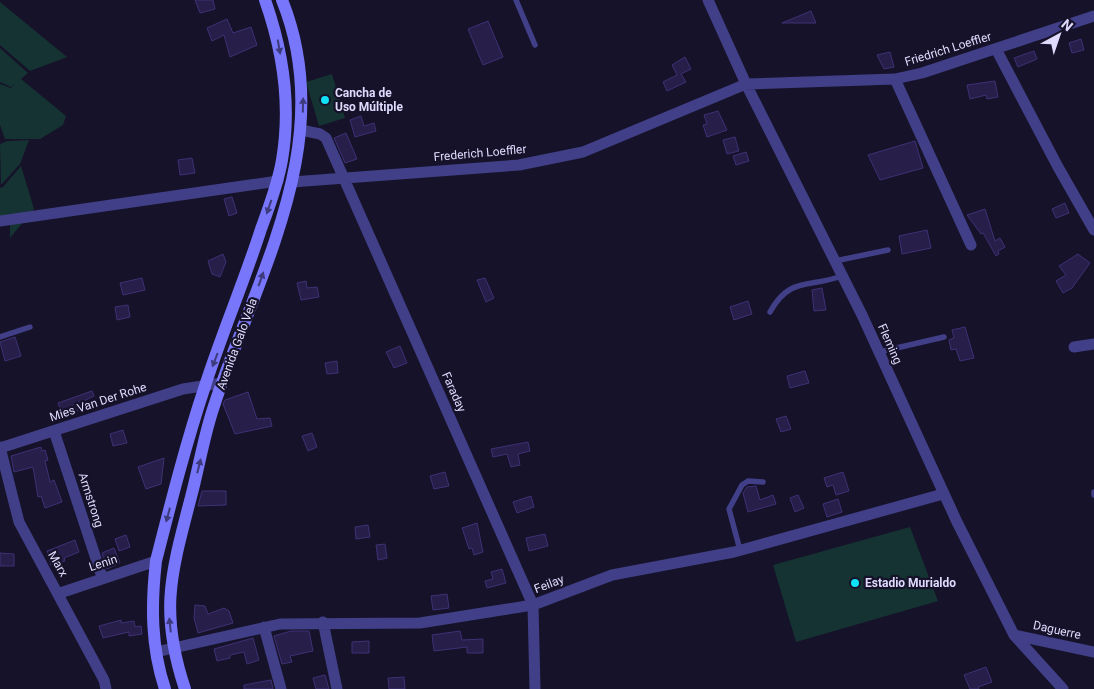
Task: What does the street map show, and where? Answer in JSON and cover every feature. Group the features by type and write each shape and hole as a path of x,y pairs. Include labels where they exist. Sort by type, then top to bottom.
{"main road":[{"name":"Avenida Galo Vela","path":"165,689 156,652 152,611 156,561 205,385 278,181 285,135 284,81 276,30 266,0"},
{"name":"Avenida Galo Vela","path":"185,689 173,648 169,594 174,562 213,407 282,221 292,182 301,130 303,97 300,64 291,26 282,0"}],"street":[{"name":"Fleming","path":"708,0 746,84 879,352 943,494 1014,635 1063,689"},
{"name":"Friedrich Loeffler","path":"746,84 895,79 922,73 1094,16"},
{"path":"996,49 1058,168 1094,230"},
{"path":"895,79 971,245"},
{"name":"Frederich Loeffler","path":"292,182 518,165 583,152 746,84"},
{"name":"Faraday","path":"301,130 320,134 326,138 533,605 535,689"},
{"path":"0,221 278,181"},
{"path":"1080,204 1094,213"},
{"path":"1074,347 1094,344"},
{"name":"Mies Van Der Rohe","path":"0,448 184,390 222,383"},
{"name":"Armstrong","path":"54,431 102,577"},
{"name":"Marx","path":"0,448 19,522 60,594 104,680 106,689"},
{"name":"Feilay","path":"156,652 264,627 323,622 420,623 533,605 612,574 740,550 943,494"},
{"name":"Lenin","path":"60,594 102,577 156,561"},
{"path":"323,622 337,689"},
{"path":"264,627 281,689"},
{"name":"Daguerre","path":"1014,635 1094,652"}],"lane":[{"path":"516,0 535,45"},
{"path":"835,261 888,250"},
{"path":"770,312 778,298 786,290 842,276"},
{"path":"0,337 30,327"},
{"path":"879,352 944,337"},
{"path":"740,550 729,509 742,485 748,481 763,482"}],"green space":[{"path":"0,2 67,57 30,71 0,45"},
{"path":"0,48 28,73 21,79 66,116 63,125 40,139 5,139 0,125 0,84 11,88 15,84 11,87 0,82"},
{"name":"Cancha de Uso Múltiple","path":"332,74 345,118 319,126 306,82"},
{"path":"29,140 20,164 1,185 0,144 7,141"},
{"path":"21,166 34,209 10,238 10,220 0,221 0,188"},
{"name":"Estadio Murialdo","path":"910,527 938,601 796,642 773,565"}],"building":[{"path":"195,0 213,0 215,9 200,13"},
{"path":"811,11 816,23 782,23"},
{"path":"227,19 233,33 251,27 257,45 230,57 224,35 212,41 207,28"},
{"path":"488,21 503,57 483,65 468,29"},
{"path":"1081,39 1084,50 1072,53 1069,43"},
{"path":"1034,51 1037,59 1018,67 1014,58"},
{"path":"890,52 894,67 884,69 877,55"},
{"path":"685,57 691,69 681,74 686,82 667,91 663,82 677,75 672,65"},
{"path":"995,81 998,97 987,99 986,95 970,99 967,85"},
{"path":"718,111 727,130 707,137 703,125 707,124 704,115"},
{"path":"361,116 364,126 374,123 376,131 355,137 350,120"},
{"path":"346,133 357,159 345,163 334,138"},
{"path":"735,137 739,151 727,154 723,140"},
{"path":"915,141 923,168 880,180 868,155"},
{"path":"746,152 749,161 736,165 733,156"},
{"path":"192,158 195,173 180,175 178,160"},
{"path":"232,197 237,213 229,216 224,199"},
{"path":"1065,203 1069,213 1056,218 1052,209"},
{"path":"985,209 995,241 1000,238 1005,247 998,251 999,254 996,256 983,233 981,234 967,215"},
{"path":"927,230 931,248 902,254 899,236"},
{"path":"223,254 226,262 220,277 212,274 208,261"},
{"path":"1078,254 1090,263 1072,288 1063,293 1056,281 1066,275 1059,266"},
{"path":"142,278 145,290 123,295 120,283"},
{"path":"485,278 494,298 486,302 477,280"},
{"path":"306,281 307,288 317,287 319,297 301,300 297,283"},
{"path":"822,288 826,310 814,311 812,290"},
{"path":"748,301 752,314 734,320 730,307"},
{"path":"128,305 130,317 117,320 115,307"},
{"path":"965,327 974,358 960,361 956,349 951,350 949,340 954,338 952,330"},
{"path":"15,337 21,356 5,361 0,342"},
{"path":"400,346 407,363 394,368 386,352"},
{"path":"337,361 338,373 327,374 325,363"},
{"path":"805,371 809,383 790,388 787,376"},
{"path":"92,391 94,396 78,404 80,410 63,416 58,403"},
{"path":"248,392 257,419 270,418 272,426 235,434 223,404 225,400"},
{"path":"786,416 791,429 781,432 776,419"},
{"path":"123,430 127,443 113,446 110,434"},
{"path":"312,433 317,447 308,451 302,436"},
{"path":"528,442 530,451 518,454 520,465 511,467 507,454 493,457 491,449"},
{"path":"41,447 42,451 45,450 48,460 45,461 50,482 54,480 62,502 45,508 41,496 38,497 33,467 14,472 11,456"},
{"path":"164,458 161,484 146,489 138,467"},
{"path":"445,472 449,486 434,489 430,476"},
{"path":"843,472 849,491 836,495 833,485 827,487 824,478"},
{"path":"756,486 760,500 773,495 776,504 748,512 743,493 747,487"},
{"path":"202,491 226,491 226,505 198,506"},
{"path":"798,495 804,508 795,512 790,498"},
{"path":"531,496 534,507 517,513 513,502"},
{"path":"838,499 842,512 827,517 823,504"},
{"path":"477,523 483,552 474,555 472,548 469,549 462,528"},
{"path":"368,525 370,537 356,539 355,527"},
{"path":"545,534 548,546 529,551 526,538"},
{"path":"126,535 130,547 119,551 115,539"},
{"path":"75,540 79,552 64,558 65,561 51,565 47,551"},
{"path":"385,544 387,558 378,560 376,545"},
{"path":"114,548 120,563 107,569 102,553"},
{"path":"0,553 14,554 14,566 0,566"},
{"path":"502,569 506,583 487,588 485,581 493,579 491,572"},
{"path":"447,594 449,608 433,610 431,596"},
{"path":"195,605 205,606 208,614 224,608 229,611 233,623 198,633 194,618"},
{"path":"121,620 121,623 134,621 135,627 141,626 142,634 129,636 129,632 103,638 99,626"},
{"path":"291,631 309,631 313,651 290,656 292,662 282,664 274,636"},
{"path":"460,631 462,640 483,639 483,653 467,653 467,647 434,651 432,635"},
{"path":"253,638 259,660 247,664 244,652 230,655 230,658 217,661 214,649"},
{"path":"369,641 369,653 352,653 352,642"},
{"path":"986,667 992,682 978,687 979,689 970,689 964,675"},
{"path":"325,675 329,689 316,689 313,678"},
{"path":"404,677 405,689 389,689 388,678"},
{"path":"271,680 273,689 244,689 244,685"}],"place":[{"name":"Cancha de Uso Múltiple","path":"325,100"},
{"name":"Estadio Murialdo","path":"855,583"}]}
